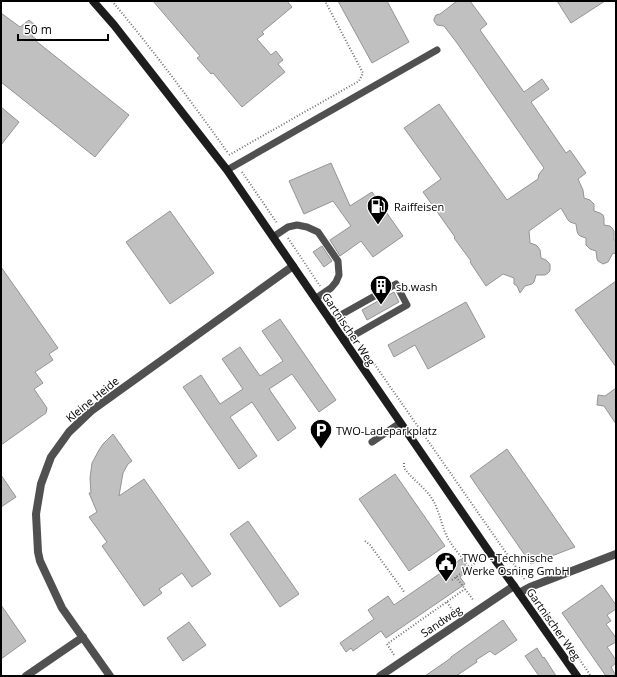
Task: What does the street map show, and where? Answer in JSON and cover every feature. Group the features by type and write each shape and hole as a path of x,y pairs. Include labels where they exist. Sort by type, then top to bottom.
{"street":[{"name":"Gartnischer Weg","path":"93,1 117,29 227,170 400,423 577,676"},
{"name":"Kleine Heide","path":"110,676 62,608 40,561 38,552 36,514 41,484 51,457 69,432 91,411 293,266"},
{"path":"520,594 530,587 616,554"},
{"name":"Sandweg","path":"380,676 514,586"},
{"path":"26,676 83,637"}],"lane":[{"path":"227,170 437,50"},
{"path":"274,237 288,227 297,225 307,227 318,232 338,261 339,274 336,282 331,288 315,299"},
{"path":"330,321 396,284 408,305 344,341"},
{"path":"372,442 400,423"}],"path":[{"path":"230,155 359,81 363,73 325,1"},
{"path":"404,464 404,468 410,476 432,498 448,539 469,567"},
{"path":"365,541 370,545 405,593"},
{"path":"452,580 490,553"},
{"path":"456,577 479,609"},
{"path":"400,663 387,644 465,589"},
{"path":"447,602 461,621"}],"building":[{"path":"153,1 287,1 292,7 262,32 264,34 257,39 271,55 276,51 283,60 278,64 285,72 242,107 213,73 211,74 197,58 200,56"},
{"path":"338,1 387,1 409,42 372,63"},
{"path":"457,1 470,1 487,24 480,30 524,92 542,79 549,89 531,102 566,153 570,150 586,173 578,179 583,190 584,198 590,200 594,204 594,211 603,215 604,225 610,226 614,231 614,240 616,240 616,254 613,253 608,262 603,264 598,261 596,251 590,249 586,245 586,238 578,234 576,224 568,220 561,208 529,231 530,243 538,247 541,258 550,264 550,271 545,275 536,275 534,282 525,286 520,293 517,286 514,284 514,278 503,274 486,286 470,262 471,261 454,238 455,237 423,192 441,179 404,128 439,104 507,200 538,179 539,174 544,168 457,43 444,26 437,25 434,21 436,15 440,14"},
{"path":"557,1 605,1 571,23"},
{"path":"1,13 20,27 29,20 35,27 32,36 37,40 36,41 129,115 95,157 1,82"},
{"path":"1,107 19,122 1,145"},
{"path":"331,163 350,206 372,192 403,236 373,257 361,241 340,256 330,240 351,226 333,201 304,214 289,181"},
{"path":"170,211 214,273 170,304 126,242"},
{"path":"322,246 332,261 324,267 313,252"},
{"path":"1,267 58,348 49,354 53,360 35,372 43,383 34,389 47,408 46,413 1,445"},
{"path":"616,281 616,367 575,310"},
{"name":"sb.wash","path":"394,292 399,302 367,320 362,310"},
{"path":"466,302 485,337 428,369 415,345 394,357 388,345"},
{"path":"280,319 336,400 319,412 292,374 269,389 296,428 278,441 252,402 230,417 257,456 239,469 183,387 201,375 220,404 243,389 222,359 240,347 260,376 283,361 262,331"},
{"path":"616,388 616,424 604,406 597,405 598,395 605,396"},
{"path":"113,434 132,461 128,464 123,473 119,496 144,479 211,574 192,587 182,573 159,589 162,593 144,606 102,546 107,542 89,517 97,512 89,493 91,493 90,478 92,463 103,444"},
{"path":"507,449 575,547 531,564 470,476"},
{"path":"395,474 445,546 409,571 359,499"},
{"path":"1,475 16,497 1,507"},
{"path":"248,521 299,594 280,607 230,534"},
{"path":"461,559 469,570 460,577 465,584 386,638 381,631 353,651 351,648 346,652 340,643 374,619 368,610 388,596 394,605"},
{"path":"602,585 616,605 616,609 607,615 611,621 606,624 616,638 616,642 607,647 616,660 616,663 611,667 616,676 606,676 562,613"},
{"path":"1,605 26,641 1,659"},
{"path":"503,620 517,640 495,655 490,651 456,676 425,676 451,658"},
{"path":"189,622 206,645 183,661 167,638"},
{"path":"537,648 556,676 539,676 525,656"}],"place":[{"name":"Raiffeisen","path":"378,226"},
{"name":"sb.wash","path":"381,306"},
{"name":"TWO-Ladeparkplatz","path":"321,450"},
{"name":"TWO - Technische Werke Osning GmbH","path":"446,582"}]}
